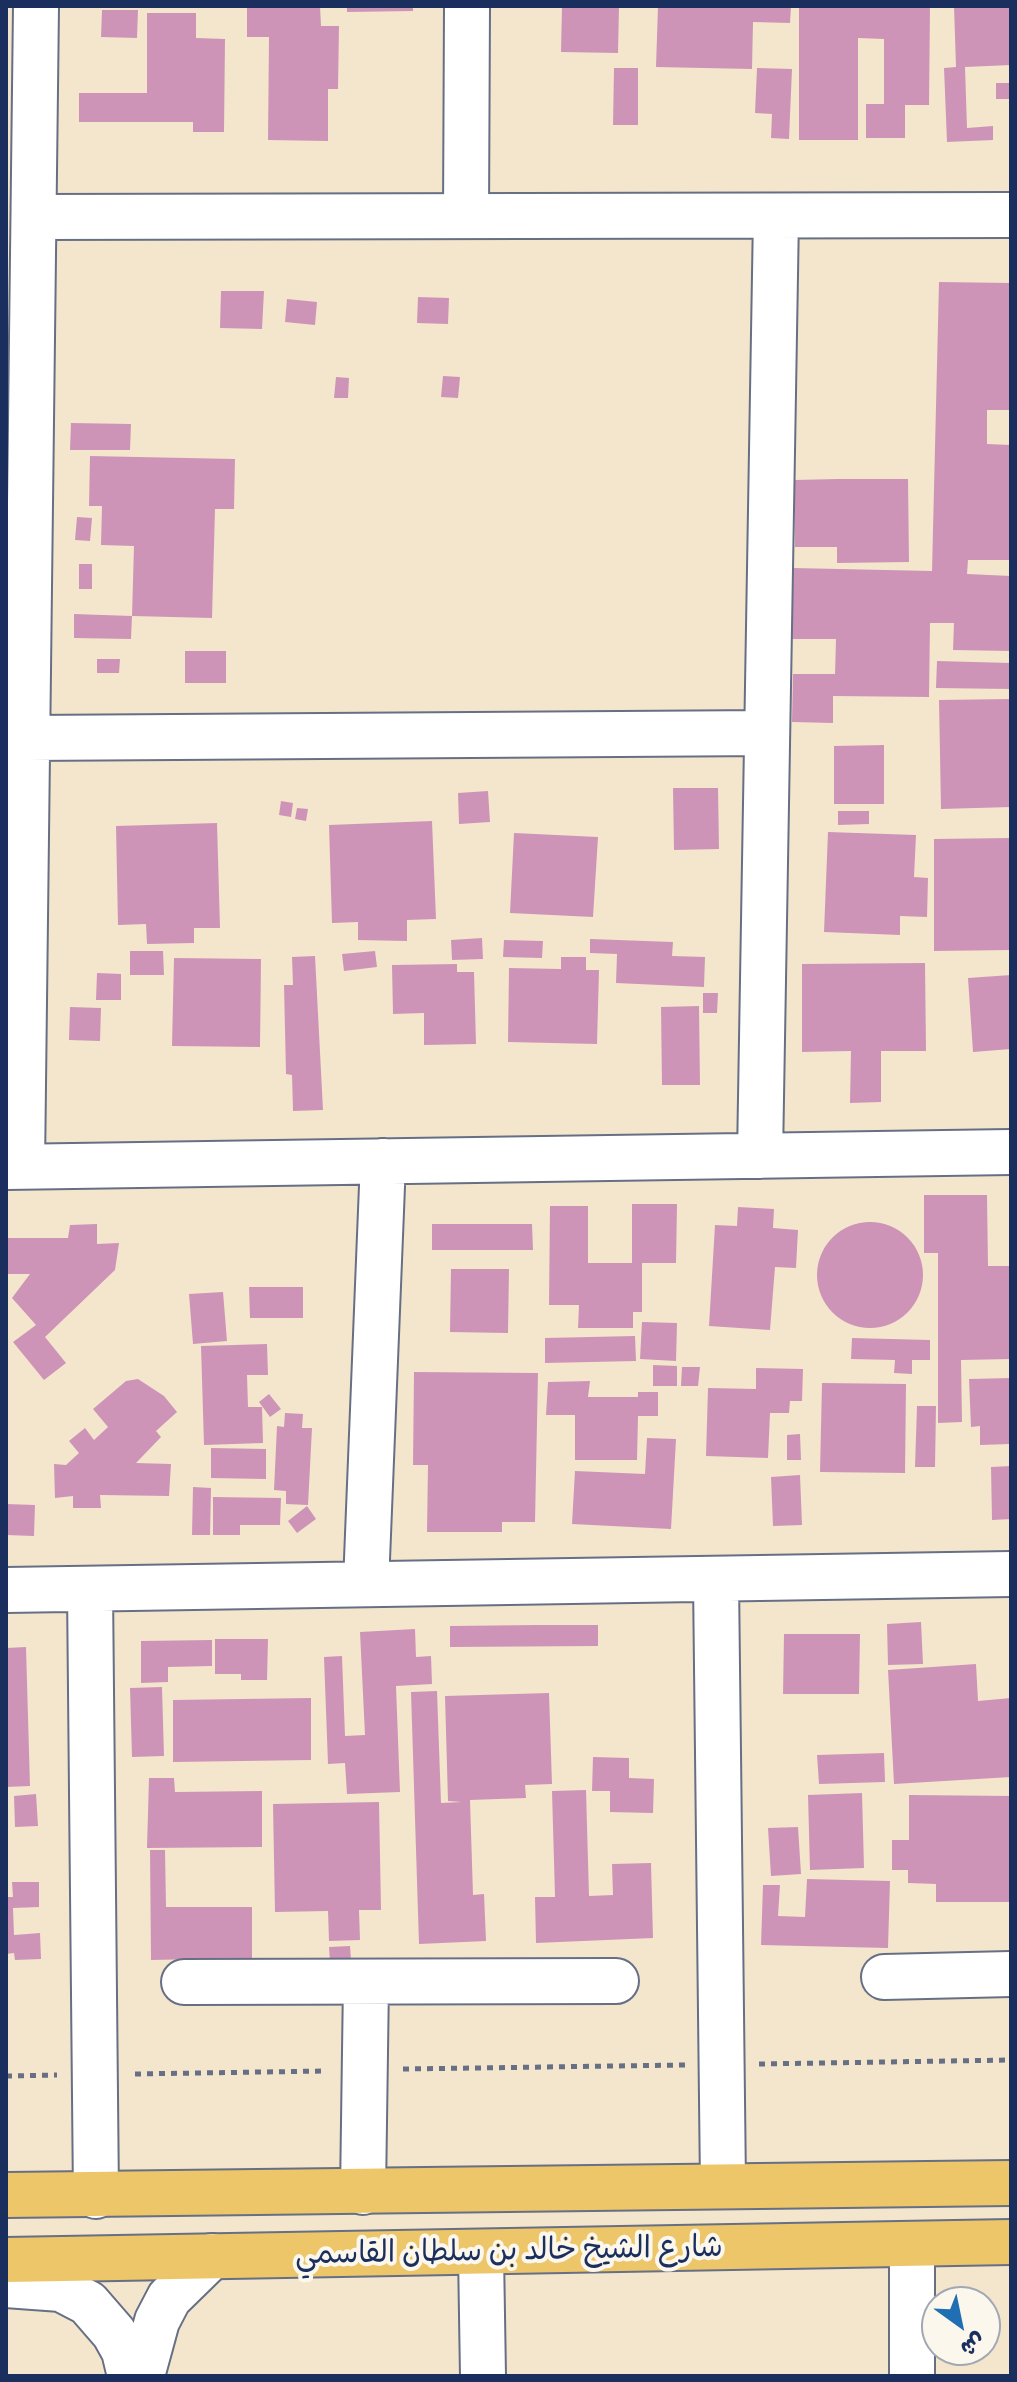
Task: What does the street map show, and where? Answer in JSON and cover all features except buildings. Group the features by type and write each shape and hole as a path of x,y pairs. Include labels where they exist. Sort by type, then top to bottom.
{"main road":[{"name":"شارع الشيخ خالد بن سلطان القاسمي","path":"6,2195 1011,2183"},
{"name":"شارع الشيخ خالد بن سلطان القاسمي","path":"6,2260 481,2254 1011,2242"}],"street":[{"path":"36,6 28,738 14,1166 1011,1152"},
{"path":"466,216 467,6"},
{"path":"35,217 1011,215"},
{"path":"760,1156 776,216"},
{"path":"28,738 767,733"},
{"path":"366,1584 383,1161"},
{"path":"6,1590 1011,1574"},
{"path":"716,1580 723,2186"},
{"path":"90,1589 96,2196"},
{"path":"884,1977 1011,1974"},
{"path":"184,1982 616,1981"},
{"path":"363,2192 366,1982"},
{"path":"912,2244 912,2376"},
{"path":"481,2254 483,2376"},
{"path":"142,2376 157,2321 169,2298 212,2256"},
{"path":"6,2285 61,2289 88,2303 114,2333 124,2351 130,2376"}],"path":[{"path":"6,2076 1011,2060"}]}
